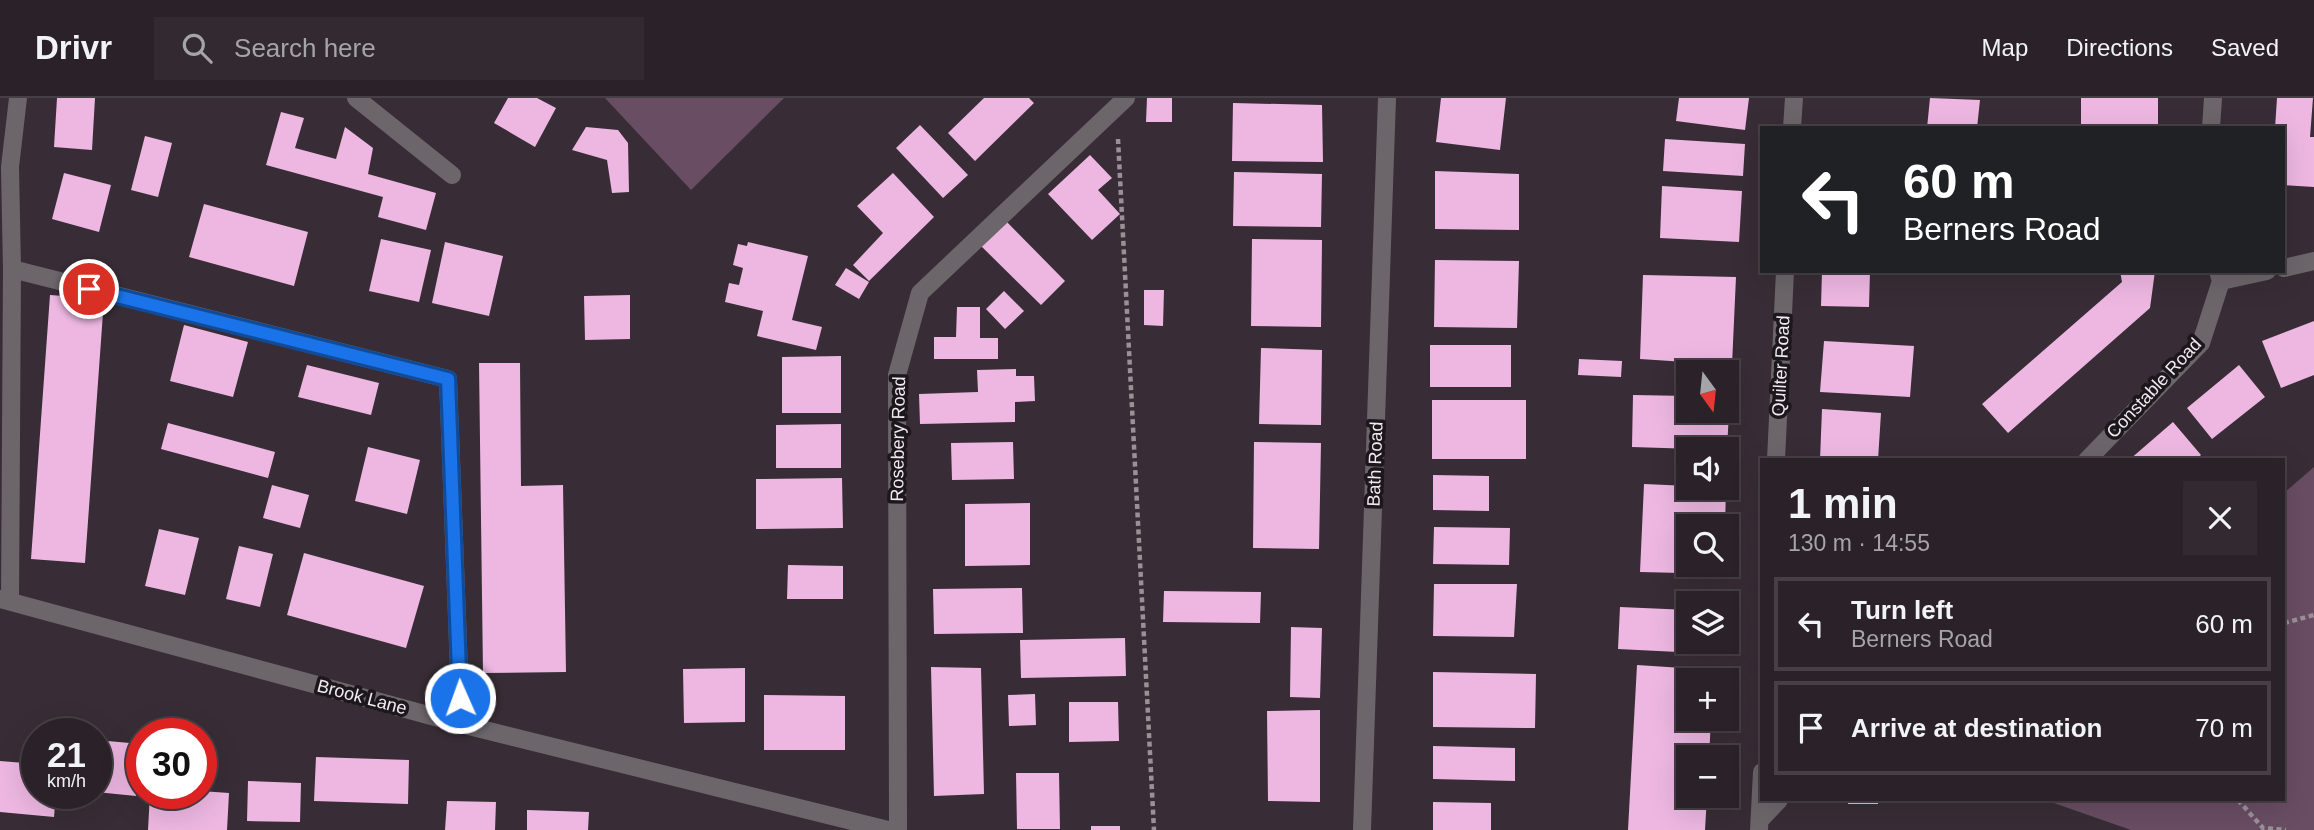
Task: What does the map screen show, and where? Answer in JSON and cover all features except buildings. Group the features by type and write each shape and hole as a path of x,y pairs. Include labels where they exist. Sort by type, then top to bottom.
{"street":[{"path":"5,600 12,270 10,167 18,98"},
{"path":"356,98 452,176"},
{"name":"Bath Road","path":"1362,830 1387,98"},
{"path":"1792,126 1794,98"},
{"path":"2210,126 2213,98"},
{"name":"Rosebery Road","path":"898,830 897,375 920,293 1121,102"},
{"path":"2285,268 2314,261"},
{"path":"12,270 448,379 461,724"},
{"name":"Quilter Road","path":"1776,458 1785,273"},
{"path":"2220,276 2248,273"},
{"name":"Constable Road","path":"2089,458 2201,342 2220,276"},
{"name":"Brook Lane","path":"5,600 461,724 888,830"},
{"path":"1759,825 1760,801"},
{"path":"1759,825 1778,801"}],"path":[{"path":"1121,102 1154,830"},
{"path":"2303,612 2314,616"},
{"path":"2285,623 2314,616"},
{"path":"2239,801 2263,828 2286,830"}],"shaded area":[{"path":"605,98 784,98 691,190"},
{"path":"2314,467 2314,830 2131,830 2048,801 2285,801 2285,492"}],"route":[{"path":"89,289 448,379 460,698"}]}
